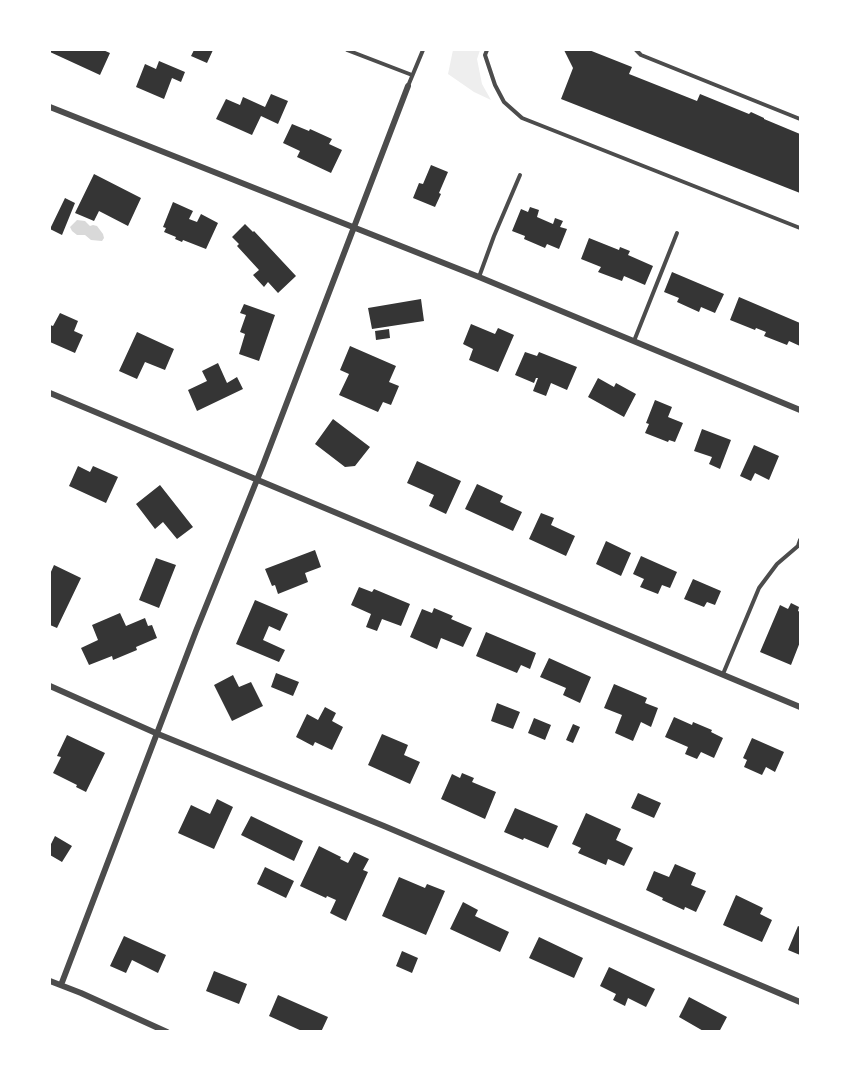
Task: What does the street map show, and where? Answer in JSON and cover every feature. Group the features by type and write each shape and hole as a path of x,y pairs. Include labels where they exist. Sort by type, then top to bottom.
{"street":[{"path":"61,985 408,86"},
{"path":"50,107 479,277 801,410"},
{"path":"50,393 801,708"},
{"path":"50,686 158,734 801,1002"},
{"path":"50,981 167,1032"}],"lane":[{"path":"346,50 412,75"},
{"path":"408,86 423,50"},
{"path":"487,50 485,55 495,85 504,102 522,118 801,228"},
{"path":"636,50 641,55 801,119"},
{"path":"479,277 520,175"},
{"path":"634,341 677,233"},
{"path":"723,675 759,588 777,564 798,546 801,540"}],"shaded area":[{"path":"453,50 480,50 477,59 482,84 491,100 474,92 448,74"},
{"path":"77,220 85,221 90,226 97,226 103,234 102,241 91,240 85,235 77,235 72,231 70,227"}],"building":[{"path":"51,50 103,50 110,53 100,75 50,52"},
{"path":"194,50 213,50 207,63 191,56"},
{"path":"564,50 589,50 632,67 629,74 697,101 700,94 749,114 751,112 800,134 800,193 561,99 573,68"},
{"path":"159,61 185,72 181,82 172,78 164,99 136,87 145,64 156,69"},
{"path":"271,94 288,101 278,124 261,116 252,135 216,119 226,99 240,105 243,97 265,107"},
{"path":"292,124 332,139 329,144 342,150 331,173 297,157 300,151 283,143"},
{"path":"431,165 448,172 435,207 413,198 419,183 423,184"},
{"path":"94,174 141,198 128,226 99,211 94,221 75,213"},
{"path":"65,198 75,203 62,235 50,229"},
{"path":"173,202 193,211 189,219 197,222 201,214 218,223 206,249 183,240 182,242 164,232 166,228 163,227"},
{"path":"530,207 539,210 537,217 553,224 555,218 563,221 560,227 567,229 559,249 547,244 545,248 512,231 521,209 528,212"},
{"path":"245,224 296,276 278,293 268,282 264,287 253,275 259,270 237,246 239,244 232,237"},
{"path":"589,238 619,250 620,247 630,251 628,255 653,266 645,285 624,276 622,281 598,272 601,267 581,259"},
{"path":"672,272 724,294 715,313 701,307 699,312 677,302 679,298 664,292"},
{"path":"739,297 800,323 800,346 789,341 787,345 764,336 766,332 730,320"},
{"path":"421,299 424,321 372,329 368,308"},
{"path":"244,304 275,315 259,361 239,354 245,334 240,332 246,315 240,313"},
{"path":"60,313 78,321 74,331 83,335 75,353 50,342 50,325 53,326"},
{"path":"471,324 495,334 498,328 514,335 498,372 469,360 473,349 463,344"},
{"path":"389,329 390,338 376,340 375,331"},
{"path":"137,332 174,349 165,370 145,362 137,379 119,371"},
{"path":"350,346 396,366 389,382 399,386 391,405 383,402 378,412 339,395 349,374 340,370"},
{"path":"525,352 537,356 539,352 577,367 567,390 551,383 546,396 533,391 538,378 534,383 515,375"},
{"path":"218,363 227,383 237,377 243,389 197,411 188,390 207,381 202,371"},
{"path":"598,378 614,387 616,383 636,394 624,417 588,397"},
{"path":"655,400 672,407 668,417 683,423 675,442 669,440 668,442 645,433 649,424 646,423"},
{"path":"333,419 370,447 355,466 345,467 315,444"},
{"path":"702,429 731,440 720,469 709,464 712,457 694,451"},
{"path":"754,445 779,456 769,480 755,473 751,481 740,476"},
{"path":"417,461 461,481 446,514 429,506 434,495 407,483"},
{"path":"78,466 90,472 93,466 118,477 106,503 69,486"},
{"path":"477,484 503,496 500,502 522,512 513,531 465,509"},
{"path":"160,485 193,527 177,539 163,522 155,529 136,504"},
{"path":"541,513 554,518 551,525 575,536 566,556 529,539"},
{"path":"606,541 631,553 621,576 596,564"},
{"path":"315,550 321,567 305,573 308,582 278,594 265,569"},
{"path":"641,556 677,572 670,588 662,585 658,594 640,587 644,579 633,574"},
{"path":"156,558 176,565 159,608 139,600"},
{"path":"54,565 81,578 57,628 50,625 50,574"},
{"path":"693,579 721,591 715,605 707,602 704,607 684,599"},
{"path":"359,587 372,592 374,589 410,604 401,626 382,619 377,631 366,627 371,614 351,605"},
{"path":"255,600 288,614 280,631 269,626 263,640 285,650 279,662 236,644"},
{"path":"791,603 799,607 800,642 791,665 760,652 780,605 788,609"},
{"path":"434,608 453,616 451,619 472,628 463,647 441,638 437,649 410,637 422,609 432,613"},
{"path":"120,613 126,626 145,618 148,626 152,625 157,638 113,660 112,656 89,665 81,648 98,640 92,625"},
{"path":"486,632 536,653 530,669 521,665 517,673 476,656"},
{"path":"549,658 591,677 580,703 563,695 566,688 540,677"},
{"path":"276,673 299,682 293,696 271,687"},
{"path":"233,675 239,687 251,682 263,706 232,721 214,685"},
{"path":"614,684 647,698 645,703 658,708 651,727 641,722 633,741 615,733 622,715 604,708"},
{"path":"497,703 520,712 513,729 491,721"},
{"path":"325,707 336,713 332,721 343,727 332,750 315,742 313,746 296,737 307,714 318,720"},
{"path":"674,717 712,730 711,732 723,738 714,758 701,752 697,759 685,754 688,747 665,737"},
{"path":"534,718 551,725 545,740 528,733"},
{"path":"573,724 580,727 573,743 566,740"},
{"path":"382,734 408,745 404,755 420,762 410,784 368,765"},
{"path":"67,735 105,753 86,792 53,773 61,757 57,756"},
{"path":"752,738 784,752 775,772 766,767 762,775 744,767 747,760 743,758"},
{"path":"462,773 474,778 472,782 496,792 485,819 441,799 452,774 460,778"},
{"path":"638,793 661,803 654,818 631,808"},
{"path":"217,799 233,807 214,849 178,833 191,805 210,814"},
{"path":"515,808 558,826 548,848 504,832"},
{"path":"586,813 621,829 616,840 633,848 624,866 608,859 606,865 578,853 581,848 572,844"},
{"path":"251,816 303,841 294,861 241,835"},
{"path":"55,836 72,846 62,862 50,855 50,846"},
{"path":"319,846 348,863 354,852 369,859 363,870 368,872 346,921 330,913 336,900 300,886"},
{"path":"675,864 696,873 691,885 706,891 696,912 685,907 684,910 646,890 654,871 669,877"},
{"path":"265,867 294,881 286,898 257,884"},
{"path":"399,877 425,888 427,884 445,891 426,935 382,916"},
{"path":"736,895 763,908 760,914 772,920 762,942 723,925"},
{"path":"463,902 478,910 475,916 509,932 500,952 450,929"},
{"path":"798,926 800,927 800,955 788,950"},
{"path":"124,936 166,955 158,973 132,960 126,973 110,966"},
{"path":"539,937 583,958 574,978 529,958"},
{"path":"402,951 418,958 412,973 396,966"},
{"path":"609,967 655,989 646,1007 628,998 625,1006 613,1000 616,994 600,986"},
{"path":"214,971 247,984 239,1004 206,991"},
{"path":"278,995 328,1017 321,1032 304,1032 269,1016"},
{"path":"689,997 727,1017 719,1032 705,1032 679,1017"}]}
